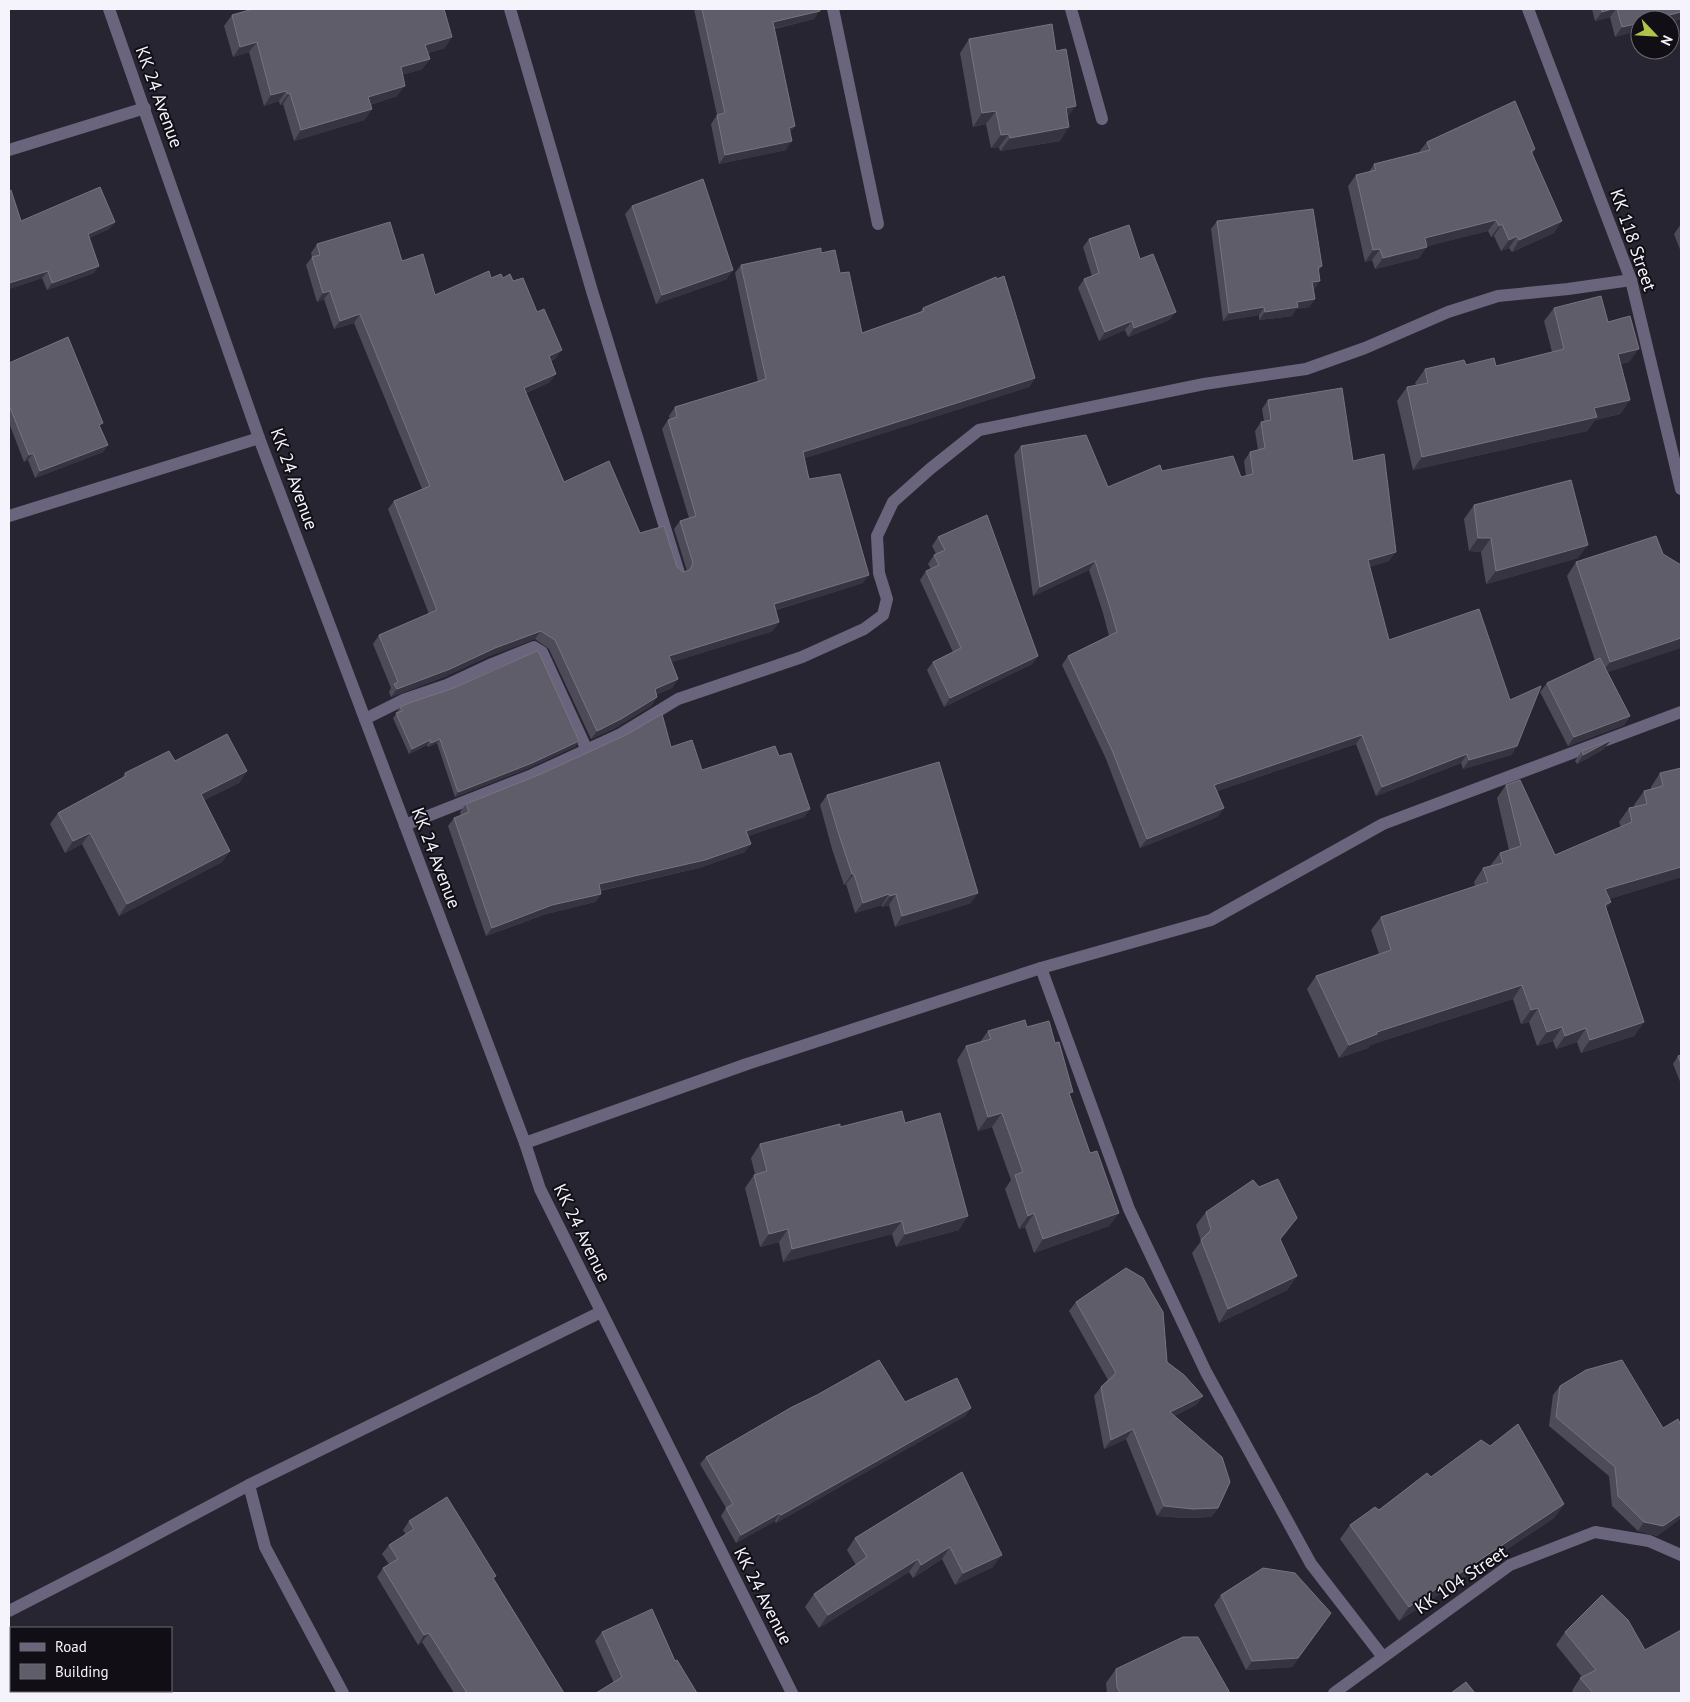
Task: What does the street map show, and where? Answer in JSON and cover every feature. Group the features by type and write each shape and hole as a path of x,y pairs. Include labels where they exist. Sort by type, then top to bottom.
{"street":[{"name":"KK 24 Avenue","path":"109,9 259,438 525,1143 540,1188 792,1693"},
{"path":"510,9 592,291 680,573"},
{"path":"833,9 878,224"},
{"path":"1071,9 1102,119"},
{"name":"KK 118 Street","path":"1528,9 1631,280 1681,489"},
{"path":"9,150 145,108"},
{"path":"405,824 532,775 619,734 678,699 802,657 864,629 883,615 887,599 879,573 877,536 893,502 930,469 979,430 1204,384 1306,369 1365,348 1448,312 1498,296 1631,280"},
{"path":"9,516 259,438"},
{"path":"365,719 403,700 447,685 534,647 542,652 586,748"},
{"path":"525,1143 747,1064 1041,968 1211,920 1383,824 1681,712"},
{"path":"1041,968 1129,1209 1206,1372 1311,1564 1383,1657"},
{"path":"9,1611 249,1485 601,1312"},
{"path":"249,1485 265,1547 343,1693"},
{"name":"KK 104 Street","path":"1334,1693 1510,1564 1595,1532 1649,1541 1681,1555"}],"building":[{"path":"253,9 444,9 452,37 425,45 430,59 401,67 405,86 368,97 372,109 301,130 290,93 288,94 286,91 271,95 257,42 240,47 232,15"},
{"path":"702,9 820,9 820,11 773,22 795,126 789,128 792,141 725,155 717,115 725,113"},
{"path":"1601,9 1612,9 1602,12"},
{"path":"1617,9 1681,9 1680,12 1680,10 1630,10 1630,25 1622,27"},
{"path":"1052,24 1056,51 1066,49 1076,106 1066,108 1069,127 1010,138 1009,134 1001,135 996,111 982,113 969,39"},
{"path":"1515,101 1535,149 1531,151 1562,221 1519,240 1517,236 1509,240 1502,224 1499,226 1496,220 1425,238 1427,247 1383,258 1380,249 1373,250 1356,175 1376,170 1374,164 1430,150 1427,142"},
{"path":"703,179 733,270 662,295 632,206"},
{"path":"100,187 115,222 88,234 99,266 52,283 48,271 9,283 9,191 11,190 21,221"},
{"path":"1313,209 1322,266 1318,267 1320,281 1312,282 1315,299 1297,302 1298,307 1265,312 1264,307 1229,313 1217,221"},
{"path":"390,222 402,261 423,254 435,295 489,271 491,278 501,274 503,278 510,274 513,281 523,278 537,312 544,309 562,350 549,356 556,374 524,388 564,482 609,461 640,533 664,526 677,567 683,572 690,570 693,563 680,521 696,516 668,420 677,417 675,407 766,379 741,265 821,248 821,253 835,250 840,273 849,272 862,333 924,311 923,308 996,277 997,279 1004,276 1035,378 803,452 809,479 840,474 869,575 774,604 779,622 669,656 678,679 655,689 657,697 597,731 555,640 541,631 397,689 394,684 398,682 379,635 437,610 394,501 430,486 360,314 340,321 330,291 323,293 312,257 320,255 317,244"},
{"path":"1129,225 1140,259 1153,254 1176,312 1134,328 1132,321 1105,332 1084,279 1099,273 1089,239"},
{"path":"1601,296 1608,322 1630,316 1639,349 1618,354 1630,400 1594,408 1597,417 1422,457 1407,387 1428,383 1425,369 1464,360 1466,365 1494,358 1496,366 1564,349 1554,308"},
{"path":"68,337 103,423 99,425 108,445 40,471 33,453 29,455 9,405 9,363"},
{"path":"1342,388 1353,461 1384,454 1396,552 1368,560 1389,640 1479,609 1510,700 1541,686 1517,746 1469,760 1467,754 1382,787 1362,735 1214,785 1224,808 1147,839 1112,750 1068,656 1117,632 1109,604 1095,561 1040,587 1021,446 1086,435 1108,487 1160,465 1162,471 1233,456 1241,477 1253,474 1250,452 1265,448 1261,422 1271,420 1268,400"},
{"path":"1571,480 1588,545 1496,571 1491,538 1478,538 1474,505"},
{"path":"987,515 1038,656 950,698 933,662 961,648 926,571 939,565 934,555 945,550 938,537"},
{"path":"1656,536 1663,554 1681,565 1681,638 1610,662 1576,562"},
{"path":"537,651 579,741 532,763 458,792 440,739 431,743 430,740 412,749 396,713 402,711 400,707 409,703 454,688"},
{"path":"1600,658 1630,716 1574,737 1547,683"},
{"path":"662,714 671,747 692,740 702,770 775,746 779,756 791,753 810,809 746,831 751,844 705,860 599,884 601,894 552,905 492,928 454,818 469,812 466,804 541,774 628,734"},
{"path":"227,734 247,771 201,794 230,851 127,904 90,833 73,841 58,813 126,776 125,773 169,751 175,761"},
{"path":"1611,740 1583,755 1582,751"},
{"path":"939,762 978,893 902,916 896,894 890,896 889,894 863,903 827,795"},
{"path":"1681,768 1681,867 1605,889 1611,902 1605,905 1644,1022 1590,1040 1586,1028 1565,1036 1562,1027 1547,1032 1538,1008 1531,1010 1522,985 1377,1032 1377,1034 1349,1045 1316,976 1391,950 1381,917 1488,882 1483,868 1503,863 1500,853 1521,846 1506,785 1520,780 1555,855 1632,822 1629,808 1647,804 1644,791 1663,786 1660,773"},
{"path":"1025,1020 1027,1027 1049,1021 1055,1043 1059,1042 1073,1092 1069,1093 1090,1153 1097,1151 1119,1213 1043,1239 1034,1213 1028,1216 1015,1175 1023,1172 1002,1113 988,1117 966,1046 991,1039 988,1031"},
{"path":"902,1111 905,1123 940,1113 968,1216 905,1234 902,1221 792,1249 788,1229 769,1234 754,1175 767,1171 760,1144 840,1124 840,1127"},
{"path":"1278,1179 1297,1218 1280,1239 1297,1276 1228,1309 1201,1240 1211,1230 1206,1212 1253,1180 1259,1187"},
{"path":"1126,1268 1143,1278 1163,1312 1167,1362 1184,1375 1203,1396 1170,1412 1222,1457 1230,1482 1218,1508 1193,1509 1164,1506 1133,1429 1111,1440 1101,1387 1116,1373 1076,1302"},
{"path":"879,1360 905,1402 957,1378 971,1408 781,1515 780,1513 741,1535 726,1508 733,1504 706,1457 792,1407"},
{"path":"1622,1360 1663,1428 1678,1419 1681,1426 1681,1514 1663,1526 1644,1522 1618,1496 1615,1467 1556,1417 1560,1386 1586,1370"},
{"path":"1518,1424 1564,1504 1409,1607 1350,1525 1375,1507 1379,1510 1427,1473 1431,1477 1481,1440 1490,1446"},
{"path":"962,1472 1002,1555 963,1573 950,1547 921,1565 918,1559 828,1615 814,1594 867,1557 855,1538"},
{"path":"447,1497 496,1576 493,1578 564,1693 467,1693 429,1633 424,1635 383,1568 398,1559 389,1545 414,1529 409,1521"},
{"path":"1263,1568 1295,1573 1331,1613 1298,1658 1252,1661 1221,1595"},
{"path":"1602,1595 1628,1620 1645,1650 1681,1630 1681,1693 1593,1693 1580,1678 1596,1670 1565,1632"},
{"path":"652,1609 675,1661 677,1660 697,1693 596,1693 622,1677 602,1632"},
{"path":"1183,1637 1198,1637 1230,1693 1120,1693 1117,1687 1116,1669"},
{"path":"1466,1682 1475,1693 1451,1693"}]}
